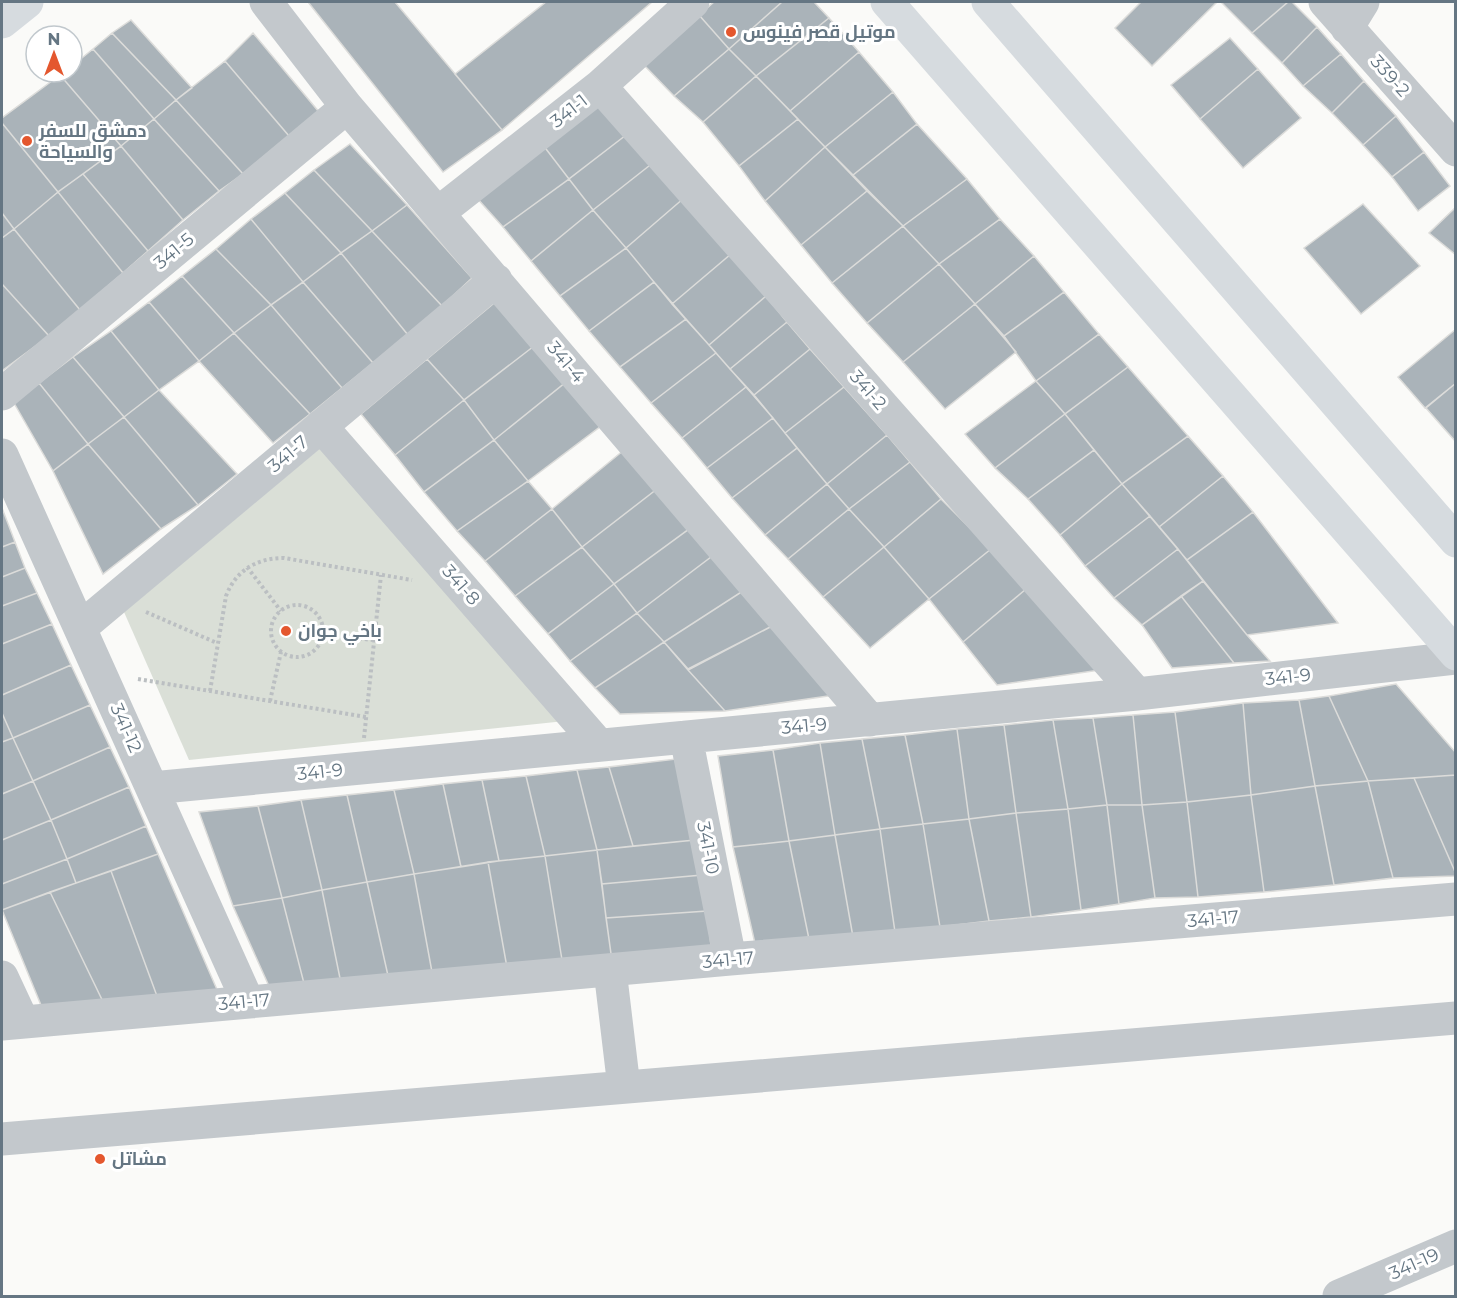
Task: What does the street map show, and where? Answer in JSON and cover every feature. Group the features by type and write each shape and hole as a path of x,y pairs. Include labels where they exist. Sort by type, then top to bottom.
{"main road":[{"path":"2,22 27,2"},
{"path":"887,2 1455,656"},
{"path":"988,2 1455,541"}],"street":[{"name":"341-4","path":"266,2 347,107 870,720"},
{"name":"341-1","path":"438,213 600,86 693,2"},
{"name":"339-2","path":"1325,2 1355,15 1455,150"},
{"name":"341-2","path":"600,86 1137,694"},
{"name":"341-5","path":"2,394 347,107"},
{"name":"341-7","path":"80,628 496,280"},
{"name":"341-8","path":"321,426 599,746"},
{"name":"341-12","path":"2,455 248,1002"},
{"name":"341-9","path":"152,788 1137,694 1455,656"},
{"name":"341-10","path":"686,737 730,959"},
{"name":"341-17","path":"12,1023 730,959 1455,899"},
{"path":"610,970 624,1087"},
{"path":"2,977 12,1023"},
{"path":"2,1138 1455,1018"},
{"name":"341-19","path":"1340,1296 1455,1246"}],"path":[{"path":"210,691 226,596 231,584 247,567 266,558 284,558 417,580"},
{"path":"247,567 281,611"},
{"path":"360,768 381,575"},
{"path":"115,598 217,643"},
{"path":"290,606 310,609 318,616 323,635 320,645 304,657 293,658 281,652 272,638 271,628 274,618 290,606"},
{"path":"323,635 374,640"},
{"path":"270,701 281,652"},
{"path":"102,674 366,717"}],"shaded area":[{"path":"325,444 565,721 189,760 124,612"}],"building":[{"path":"308,2 395,2 502,130 443,172"},
{"path":"546,2 652,2 502,130 455,74"},
{"name":"موتيل قصر فينوس","path":"714,2 782,2 729,49 699,15"},
{"path":"782,2 814,2 829,18 756,76 729,49"},
{"path":"1141,2 1217,2 1152,66 1115,28"},
{"path":"1221,2 1288,2 1252,33"},
{"path":"1288,2 1292,2 1317,27 1282,63 1252,33"},
{"path":"699,15 729,49 674,96 643,64"},
{"path":"829,18 859,52 790,111 756,76"},
{"path":"131,20 192,88 176,100 112,33"},
{"path":"1317,27 1341,54 1303,86 1282,63"},
{"path":"112,33 176,100 154,119 93,49"},
{"path":"253,33 319,112 289,136 225,61"},
{"path":"1230,38 1258,69 1200,119 1171,85"},
{"path":"93,49 154,119 121,146 68,84 84,84 84,56"},
{"path":"729,49 756,76 703,122 674,96"},
{"path":"859,52 893,92 825,147 790,111"},
{"path":"1341,54 1364,81 1332,113 1303,86"},
{"path":"225,61 289,136 243,174 176,100"},
{"path":"1258,69 1301,118 1243,168 1200,119"},
{"path":"756,76 798,119 739,166 703,122"},
{"path":"1364,81 1396,116 1363,145 1332,113"},
{"path":"48,84 68,84 121,146 58,192 2,123 2,118"},
{"path":"893,92 917,124 853,175 825,147"},
{"path":"601,98 630,132 569,179 543,145"},
{"path":"176,100 243,174 219,191 154,119"},
{"path":"1396,116 1424,152 1392,177 1363,145"},
{"path":"154,119 219,191 183,220 121,146"},
{"path":"798,119 825,147 765,201 739,166"},
{"path":"2,123 58,192 14,229 2,213"},
{"path":"917,124 967,179 903,226 853,175"},
{"path":"630,132 654,162 593,210 569,179"},
{"path":"350,144 407,205 372,231 314,170"},
{"path":"543,145 569,179 503,227 476,197"},
{"path":"121,146 183,220 148,251 83,174"},
{"path":"825,147 867,191 801,245 765,201"},
{"path":"1424,152 1450,186 1418,211 1392,177"},
{"path":"654,162 684,198 626,248 593,210"},
{"path":"314,170 372,231 341,253 285,193"},
{"path":"83,174 148,251 123,273 58,192"},
{"path":"569,179 593,210 531,261 503,227"},
{"path":"967,179 1000,219 939,264 903,226"},
{"path":"867,191 903,226 832,283 801,245"},
{"path":"58,192 123,273 80,310 14,229"},
{"path":"285,193 341,253 303,282 251,219"},
{"path":"684,198 731,254 672,304 626,248"},
{"path":"1363,204 1420,266 1361,314 1304,248"},
{"path":"407,205 472,278 442,306 372,231"},
{"path":"1456,207 1456,255 1429,233"},
{"path":"593,210 626,248 560,296 531,261"},
{"path":"2,213 14,229 2,238"},
{"path":"251,219 303,282 271,305 216,249"},
{"path":"1000,219 1034,256 975,304 939,264"},
{"path":"903,226 939,264 867,323 832,283"},
{"path":"14,229 80,310 49,336 2,284 2,238"},
{"path":"372,231 442,306 408,335 341,253"},
{"path":"626,248 654,282 589,331 560,296"},
{"path":"216,249 271,305 234,333 182,276"},
{"path":"341,253 408,335 373,363 303,282"},
{"path":"731,254 766,296 709,345 672,304"},
{"path":"1034,256 1064,292 1004,336 975,304"},
{"path":"939,264 975,304 903,362 867,323"},
{"path":"182,276 234,333 199,361 149,302"},
{"path":"303,282 373,363 342,388 271,305"},
{"path":"654,282 686,319 620,367 589,331"},
{"path":"2,284 49,336 3,370 2,368"},
{"path":"1064,292 1099,334 1036,381 1004,336"},
{"path":"766,296 787,322 730,369 709,345"},
{"path":"499,299 538,343 464,400 427,359"},
{"path":"149,302 199,361 159,390 111,331"},
{"path":"975,304 1016,352 945,409 903,362"},
{"path":"271,305 342,388 310,414 234,333"},
{"path":"686,319 716,353 651,403 620,367"},
{"path":"787,322 810,349 754,395 730,369"},
{"path":"1456,329 1456,383 1425,408 1398,377"},
{"path":"111,331 159,390 124,417 73,357"},
{"path":"234,333 310,414 273,443 199,361"},
{"path":"1099,334 1128,367 1065,414 1036,381"},
{"path":"538,343 566,382 494,440 464,400"},
{"path":"810,349 844,387 785,433 754,395"},
{"path":"716,353 746,387 682,438 651,403"},
{"path":"73,357 124,417 88,444 39,383"},
{"path":"427,359 464,400 395,455 361,414"},
{"path":"1128,367 1188,436 1122,484 1065,414"},
{"path":"1036,381 1065,414 995,468 965,434"},
{"path":"566,382 601,426 528,481 494,440"},
{"path":"39,383 88,444 53,471 14,403"},
{"path":"1456,383 1456,442 1426,408"},
{"path":"746,387 773,418 707,468 682,438"},
{"path":"844,387 887,435 827,484 785,433"},
{"path":"159,390 237,474 198,505 124,417"},
{"path":"464,400 494,440 424,492 395,455"},
{"path":"1065,414 1094,450 1028,499 995,468"},
{"path":"124,417 198,505 161,529 88,444"},
{"path":"773,418 797,448 732,498 707,468"},
{"path":"887,435 910,462 849,509 827,484"},
{"path":"1188,436 1223,476 1159,527 1122,484"},
{"path":"494,440 528,481 457,531 424,492"},
{"path":"88,444 161,529 103,574 53,471"},
{"path":"797,448 827,484 765,535 732,498"},
{"path":"624,450 657,489 582,547 552,509"},
{"path":"1094,450 1122,484 1060,535 1028,499"},
{"path":"910,462 941,499 884,547 849,509"},
{"path":"1223,476 1253,512 1187,560 1159,527"},
{"path":"528,481 552,509 485,561 457,531"},
{"path":"827,484 849,509 788,559 765,535"},
{"path":"1122,484 1150,516 1085,566 1060,535"},
{"path":"657,489 689,529 614,584 582,547"},
{"path":"941,499 991,549 929,599 884,547"},
{"path":"2,508 15,542 2,547"},
{"path":"552,509 582,547 515,596 485,561"},
{"path":"849,509 884,547 823,597 788,559"},
{"path":"1253,512 1338,623 1247,635 1187,560"},
{"path":"1150,516 1178,549 1114,598 1085,566"},
{"path":"689,529 715,554 637,613 614,584"},
{"path":"15,542 25,568 2,577 2,547"},
{"path":"582,547 614,584 548,634 515,596"},
{"path":"884,547 929,599 870,648 823,597"},
{"path":"991,549 1026,589 963,642 929,599"},
{"path":"1178,549 1203,581 1142,625 1114,598"},
{"path":"715,554 746,589 664,642 637,613"},
{"path":"25,568 37,593 2,606 2,577"},
{"path":"1203,581 1270,661 1234,663 1181,596"},
{"path":"614,584 637,613 570,661 548,634"},
{"path":"746,589 776,624 688,669 664,642"},
{"path":"1026,589 1100,670 997,685 963,642"},
{"path":"37,593 52,624 2,644 2,606"},
{"path":"1181,596 1234,663 1172,668 1142,625"},
{"path":"637,613 664,642 595,688 570,661"},
{"path":"52,624 71,665 2,695 2,644"},
{"path":"776,624 835,695 725,711 688,670"},
{"path":"664,642 725,711 620,714 595,688"},
{"path":"71,665 90,705 13,738 2,713 2,695"},
{"path":"1396,684 1456,753 1456,775 1368,781 1329,696"},
{"path":"1329,696 1368,781 1315,786 1299,700"},
{"path":"1299,700 1315,786 1251,795 1243,703"},
{"path":"1243,703 1251,795 1187,802 1175,712"},
{"path":"90,705 110,747 33,781 13,738"},
{"path":"1175,712 1187,802 1142,805 1133,715"},
{"path":"2,713 13,738 2,742"},
{"path":"1133,715 1142,805 1107,805 1093,718"},
{"path":"1093,718 1107,805 1068,809 1053,720"},
{"path":"1053,720 1068,809 1016,813 1004,725"},
{"path":"1004,725 1016,813 969,819 957,729"},
{"path":"957,729 969,819 923,824 905,735"},
{"path":"905,735 923,824 880,829 862,739"},
{"path":"13,738 33,781 2,794 2,742"},
{"path":"862,739 880,829 835,835 820,743"},
{"path":"820,743 835,835 789,841 773,750"},
{"path":"110,747 129,787 51,820 33,781"},
{"path":"773,750 789,841 733,847 718,756"},
{"path":"676,759 695,840 633,846 609,767"},
{"path":"609,767 633,846 597,850 577,770"},
{"path":"577,770 597,850 545,856 526,776"},
{"path":"1456,775 1456,874 1414,778"},
{"path":"526,776 545,856 499,861 482,780"},
{"path":"1414,778 1456,876 1393,878 1368,781"},
{"path":"482,780 499,861 461,867 443,784"},
{"path":"33,781 51,820 2,840 2,794"},
{"path":"1368,781 1393,878 1334,885 1315,786"},
{"path":"443,784 461,867 414,874 394,790"},
{"path":"1315,786 1334,885 1264,892 1251,795"},
{"path":"129,787 146,826 67,859 51,820"},
{"path":"394,790 414,874 367,882 347,795"},
{"path":"347,795 367,882 322,890 301,800"},
{"path":"1251,795 1264,892 1198,897 1187,802"},
{"path":"301,800 322,890 282,898 258,806"},
{"path":"1187,802 1198,897 1155,898 1142,805"},
{"path":"1107,805 1119,904 1081,910 1068,809"},
{"path":"1107,805 1142,805 1155,898 1119,904"},
{"path":"258,806 282,898 233,906 199,812"},
{"path":"1068,809 1081,910 1031,917 1016,813"},
{"path":"1016,813 1031,917 989,921 969,819"},
{"path":"969,819 989,921 940,927 923,824"},
{"path":"51,820 67,859 2,884 2,840"},
{"path":"923,824 940,927 895,932 880,829"},
{"path":"146,826 158,854 76,883 67,859"},
{"path":"880,829 895,932 853,937 835,835"},
{"path":"835,835 853,937 810,944 789,841"},
{"path":"695,840 702,875 602,884 597,850"},
{"path":"789,841 810,944 756,948 733,847"},
{"path":"597,850 612,961 563,966 545,856"},
{"path":"158,854 222,1001 161,1007 111,871"},
{"path":"545,856 563,966 508,973 488,862"},
{"path":"67,859 76,883 2,910 2,884"},
{"path":"488,862 508,973 434,983 414,874"},
{"path":"111,871 161,1007 107,1010 50,892"},
{"path":"414,874 434,983 391,989 367,882"},
{"path":"702,875 707,911 606,918 602,884"},
{"path":"367,882 391,989 343,993 322,890"},
{"path":"322,890 343,993 307,995 282,898"},
{"path":"50,892 107,1010 43,1010 2,910"},
{"path":"282,898 307,995 273,995 233,906"},
{"path":"707,911 712,954 612,961 606,918"}],"place":[{"name":"موتيل قصر فينوس","path":"731,32"},
{"name":"دمشق للسفر والسياحة","path":"27,141"},
{"name":"باخي جوان","path":"286,631"},
{"name":"مشاتل","path":"100,1159"}]}
